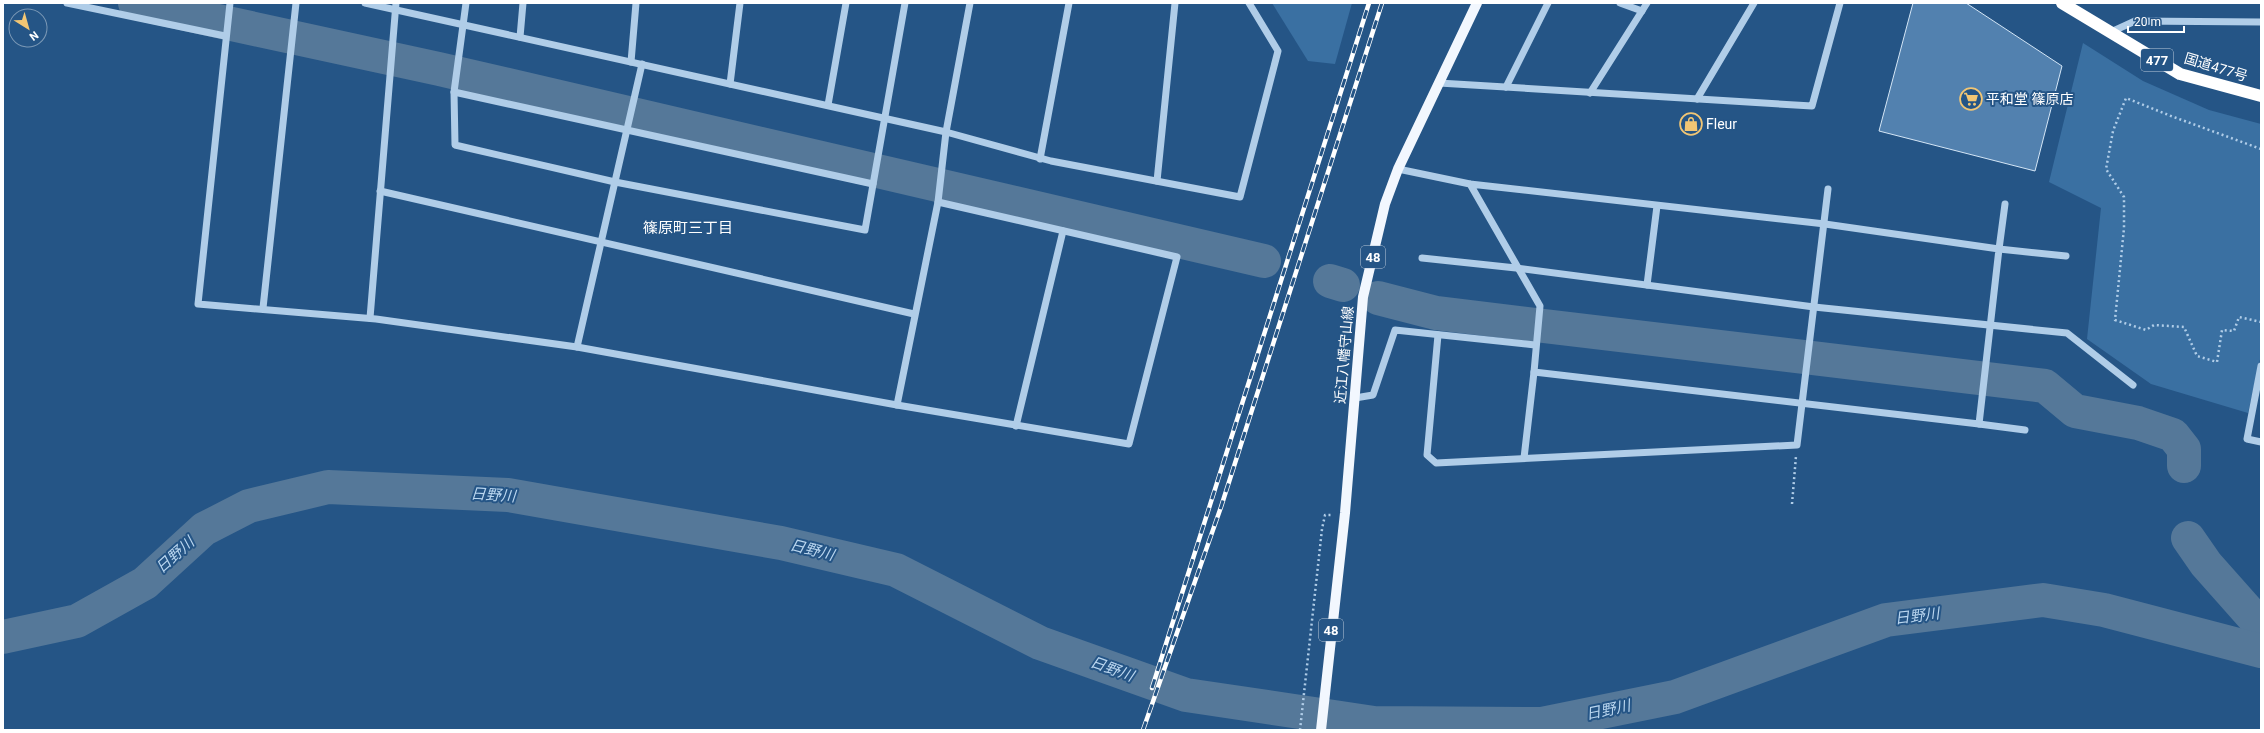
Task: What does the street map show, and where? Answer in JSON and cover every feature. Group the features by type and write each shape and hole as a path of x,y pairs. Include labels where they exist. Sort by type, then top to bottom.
{"highway":[{"name":"国道477号","path":"2062,3 2180,74 2261,96"}],"main road":[{"name":"近江八幡守山線","path":"1321,730 1355,398 1363,297 1385,204 1398,168 1477,3"}],"street":[{"path":"67,3 226,33"},
{"path":"230,3 198,304 263,308 370,318 577,347 896,405 1129,444 1177,257 938,202"},
{"path":"263,308 292,28 296,3"},
{"path":"365,3 396,6 464,25 946,132 1040,159 1240,197 1278,51 1249,3"},
{"path":"466,3 454,92 455,145 615,182 865,230 905,3"},
{"path":"520,37 523,3"},
{"path":"631,62 636,3"},
{"path":"730,84 740,3"},
{"path":"828,105 846,3"},
{"path":"896,405 938,202 946,132 970,3"},
{"path":"1040,159 1069,3"},
{"path":"1157,181 1176,3"},
{"path":"1506,87 1548,3"},
{"path":"1620,3 1642,11"},
{"path":"1590,93 1647,3"},
{"path":"1697,99 1754,3"},
{"path":"1439,83 1812,106 1840,3"},
{"path":"370,318 396,6"},
{"path":"2111,32 2135,21 2261,22"},
{"path":"577,347 642,64"},
{"path":"454,92 627,130 873,181"},
{"path":"1398,168 1470,184 1825,224 1999,249 2066,256"},
{"path":"1470,184 1516,268 1540,306 1524,458"},
{"path":"1438,335 1427,455 1436,463 1797,446 1804,404 1828,189"},
{"path":"380,191 914,314"},
{"path":"1979,424 2005,204"},
{"path":"1647,285 1657,206"},
{"path":"1016,426 1062,231"},
{"path":"1422,258 1516,268 1814,307 1991,327 2067,333 2133,385"},
{"path":"1355,398 1373,395 1395,330 1535,345"},
{"path":"2261,366 2247,439 2261,442"},
{"path":"1534,372 2025,430"}],"path":[{"path":"2261,149 2126,98 2113,131 2106,169 2124,197 2124,228 2115,320 2146,330 2154,326 2184,328 2197,356 2217,362 2222,330 2234,331 2239,317 2261,322"},
{"path":"1792,504 1796,456"},
{"path":"1300,730 1322,529"}],"shaded area":[{"path":"1272,3 1352,3 1335,64 1308,61"},
{"path":"2083,43 2143,81 2209,110 2261,124 2261,355 2248,413 2151,384 2087,339 2101,208 2049,182"}],"building":[{"name":"平和堂 篠原店","path":"1913,3 1966,3 2062,66 2035,171 1879,131"}],"waterway":[{"path":"135,3 439,69 1264,261"},
{"path":"1330,281 1343,285"},
{"path":"1378,298 1436,313 2045,386 2075,411 2138,423 2173,435 2184,449 2184,466"},
{"name":"日野川","path":"3,637 77,621 145,583 204,529 249,506 328,487 508,495 781,543 896,570 1040,643 1186,695 1374,723 1542,724 1675,697 1886,620 2043,600 2104,610 2261,651"},
{"path":"2188,538 2206,564 2261,626"}],"railway":[{"path":"1152,688 1369,3"},
{"path":"1143,730 1221,507 1382,3"}],"place":[{"name":"平和堂 篠原店","path":"1971,99"},
{"name":"Fleur","path":"1691,124"}],"district":[{"name":"篠原町三丁目","path":"688,228"}]}
